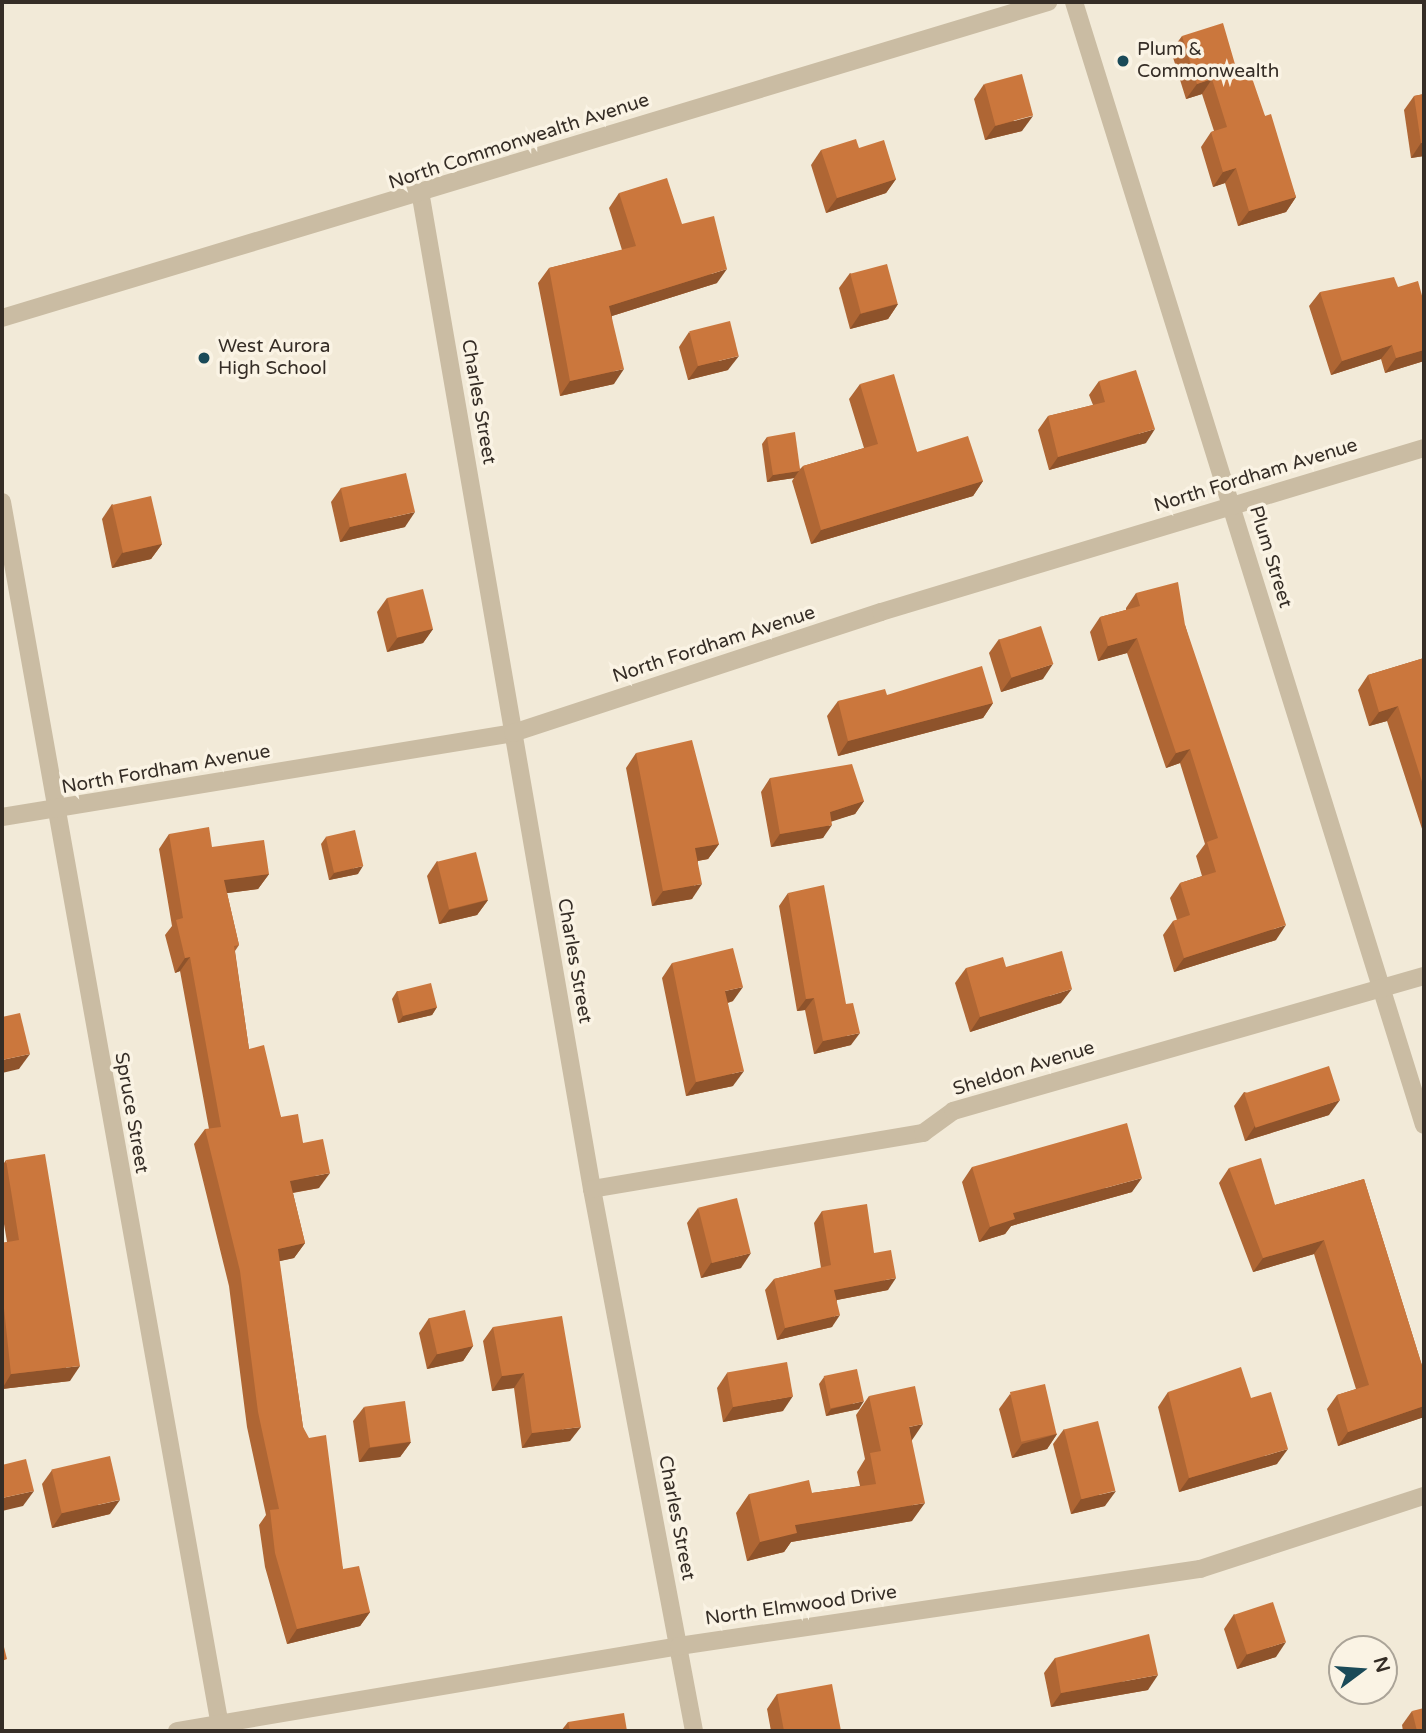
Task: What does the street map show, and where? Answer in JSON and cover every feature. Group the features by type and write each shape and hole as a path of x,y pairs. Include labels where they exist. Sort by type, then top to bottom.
{"street":[{"name":"North Commonwealth Avenue","path":"2,318 421,197 1048,2"},
{"name":"Plum Street","path":"1074,2 1424,1125"},
{"name":"Charles Street","path":"421,197 592,1189 694,1731"},
{"name":"North Fordham Avenue","path":"2,817 513,733 1231,505 1424,449"},
{"name":"Spruce Street","path":"2,502 220,1728"},
{"name":"Sheldon Avenue","path":"592,1189 923,1133 953,1111 1380,986 1424,976"},
{"name":"North Elmwood Drive","path":"177,1731 220,1728 679,1646 1200,1569 1424,1496"}],"building":[{"path":"1223,23 1239,78 1251,75 1265,116 1271,114 1296,197 1249,211 1236,168 1223,172 1211,132 1227,127 1212,79 1197,84 1182,36"},
{"path":"1022,74 1033,116 995,126 984,84"},
{"path":"1424,94 1424,143 1421,143 1414,96"},
{"path":"856,139 859,148 884,140 896,179 837,198 821,150"},
{"path":"667,178 682,224 714,216 727,269 609,306 624,369 570,381 549,268 636,246 619,193"},
{"path":"887,264 898,304 861,313 850,274"},
{"path":"1394,277 1398,287 1418,281 1424,303 1424,350 1396,358 1392,345 1342,361 1320,292"},
{"path":"730,321 739,356 698,366 689,331"},
{"path":"1136,370 1155,429 1058,457 1048,416 1105,402 1099,381"},
{"path":"894,374 917,452 968,436 983,481 821,530 803,466 878,444 860,384"},
{"path":"795,432 799,471 773,475 767,437"},
{"path":"406,473 415,512 350,527 341,488"},
{"path":"151,496 162,544 123,553 112,505"},
{"path":"1178,582 1185,625 1286,925 1184,958 1173,921 1190,915 1180,883 1216,872 1207,842 1218,838 1190,749 1176,753 1137,638 1108,646 1100,617 1140,606 1136,593"},
{"path":"423,589 433,629 397,638 387,598"},
{"path":"1041,626 1053,664 1012,678 999,640"},
{"path":"1424,658 1424,788 1398,706 1379,712 1368,675"},
{"path":"982,666 993,703 848,741 838,701 885,689 887,695"},
{"path":"692,740 719,844 695,848 702,884 663,891 636,753"},
{"path":"852,764 864,801 830,812 832,825 780,834 770,778"},
{"path":"209,827 212,847 264,840 269,874 224,880 239,945 234,946 249,1049 264,1045 281,1117 298,1114 303,1143 323,1139 330,1173 290,1181 305,1243 278,1249 303,1427 309,1438 326,1435 343,1569 359,1566 370,1612 297,1629 275,1553 270,1510 279,1509 258,1412 240,1271 205,1129 221,1127 190,957 185,958 176,920 183,918 169,834"},
{"path":"355,830 363,866 334,873 326,837"},
{"path":"476,852 488,900 449,909 437,862"},
{"path":"824,885 846,1004 853,1003 860,1033 823,1041 814,998 806,999 788,893"},
{"path":"733,948 743,987 725,991 744,1071 696,1082 672,963"},
{"path":"1062,951 1072,989 980,1017 966,968 1003,957 1006,967"},
{"path":"431,983 437,1007 403,1016 397,991"},
{"path":"20,1013 30,1054 2,1060 2,1017"},
{"path":"1329,1066 1340,1100 1255,1128 1244,1094"},
{"path":"1127,1123 1142,1178 1013,1213 1015,1219 990,1227 972,1167"},
{"path":"45,1154 80,1366 11,1374 2,1290 2,1243 19,1240 6,1160"},
{"path":"1261,1158 1275,1205 1364,1179 1424,1372 1424,1406 1348,1432 1337,1395 1369,1385 1324,1240 1263,1258 1229,1168"},
{"path":"737,1198 751,1253 712,1263 698,1208"},
{"path":"867,1204 874,1253 891,1250 896,1278 834,1290 840,1315 785,1328 774,1279 831,1265 822,1211"},
{"path":"465,1310 473,1346 437,1354 429,1318"},
{"path":"562,1316 581,1427 532,1433 524,1373 502,1376 493,1327"},
{"path":"787,1362 793,1396 733,1407 727,1373"},
{"path":"1241,1367 1251,1398 1271,1392 1288,1449 1189,1478 1168,1392"},
{"path":"857,1369 864,1401 831,1408 824,1376"},
{"path":"1045,1384 1056,1434 1021,1442 1010,1392"},
{"path":"915,1386 923,1424 909,1427 925,1503 795,1525 797,1533 760,1542 749,1494 809,1480 812,1493 876,1484 870,1453 881,1451 869,1396"},
{"path":"405,1401 411,1442 370,1447 364,1407"},
{"path":"1098,1421 1115,1491 1081,1499 1064,1429"},
{"path":"110,1456 120,1500 62,1513 52,1469"},
{"path":"26,1459 34,1491 2,1498 2,1465"},
{"path":"1273,1602 1286,1642 1247,1655 1234,1615"},
{"path":"1149,1634 1158,1675 1061,1693 1055,1658"},
{"path":"2,1639 7,1659 2,1661"},
{"path":"832,1684 841,1731 784,1731 777,1694"},
{"path":"1424,1708 1424,1731 1417,1731 1412,1711"},
{"path":"624,1713 627,1731 570,1731 568,1722"}],"place":[{"name":"Plum & Commonwealth","path":"1123,61"},
{"name":"West Aurora High School","path":"204,358"}]}
